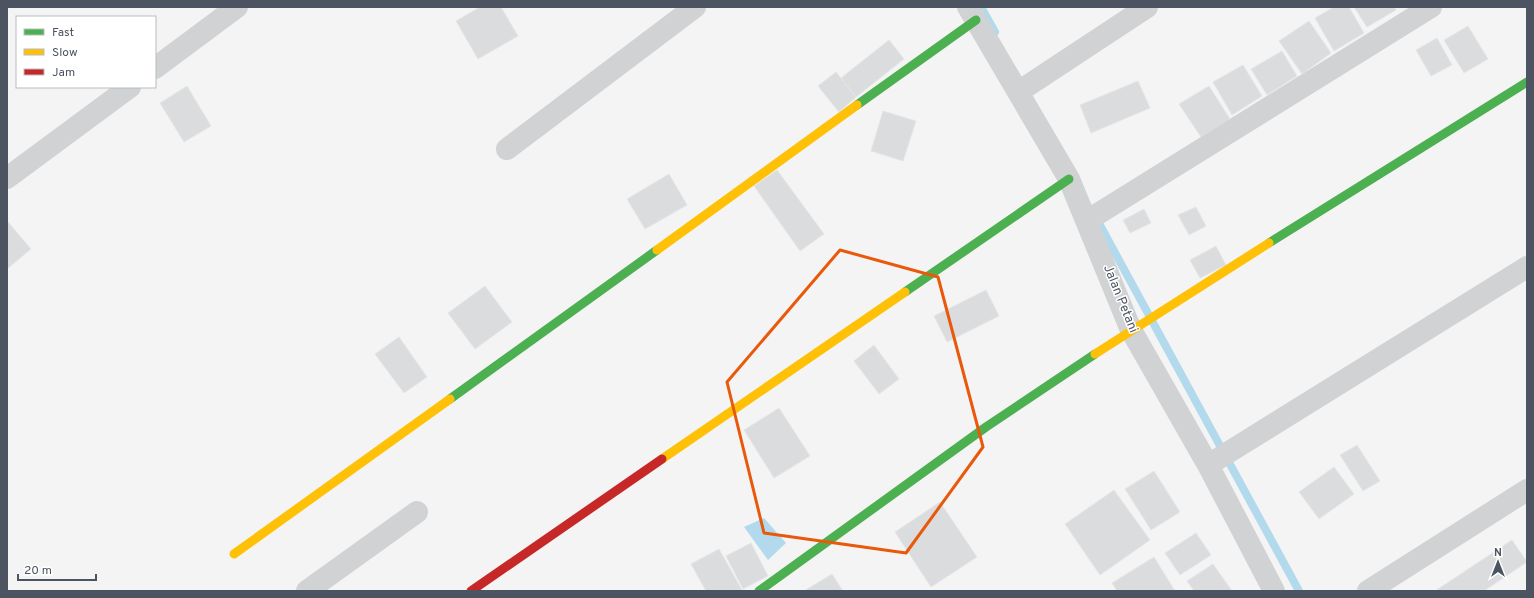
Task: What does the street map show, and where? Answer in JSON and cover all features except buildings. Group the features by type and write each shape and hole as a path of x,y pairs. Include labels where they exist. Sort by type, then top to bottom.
{"street":[{"path":"156,67 238,7"},
{"path":"507,149 695,7"},
{"path":"1018,92 1147,7"},
{"path":"1088,220 1109,209 1431,7"},
{"path":"234,554 972,14"},
{"name":"Jalan Petani","path":"972,14 1069,179 1088,220 1131,330 1212,462 1274,591"},
{"path":"759,591 986,427 1131,330 1527,82"},
{"path":"7,178 129,88"},
{"path":"471,591 1069,179"},
{"path":"1212,462 1527,267"},
{"path":"1368,591 1527,490"},
{"path":"307,591 417,512"}],"highlighted area":[{"path":"840,250 938,277 983,447 906,553 764,533 727,382"}],"water":[{"path":"764,518 786,543 768,560 744,527"}],"waterway":[{"path":"981,7 995,32"},
{"path":"1095,216 1299,591"}],"traffic: fast":[{"path":"857,105 976,20"},
{"path":"1269,243 1527,82"},
{"path":"905,292 1069,179"},
{"path":"450,399 657,250"},
{"path":"759,591 986,427 1095,354"}],"traffic: slow":[{"path":"657,250 857,105"},
{"path":"1095,354 1269,243"},
{"path":"662,459 905,292"},
{"path":"234,554 450,399"}],"traffic: jam":[{"path":"471,591 662,459"}]}
